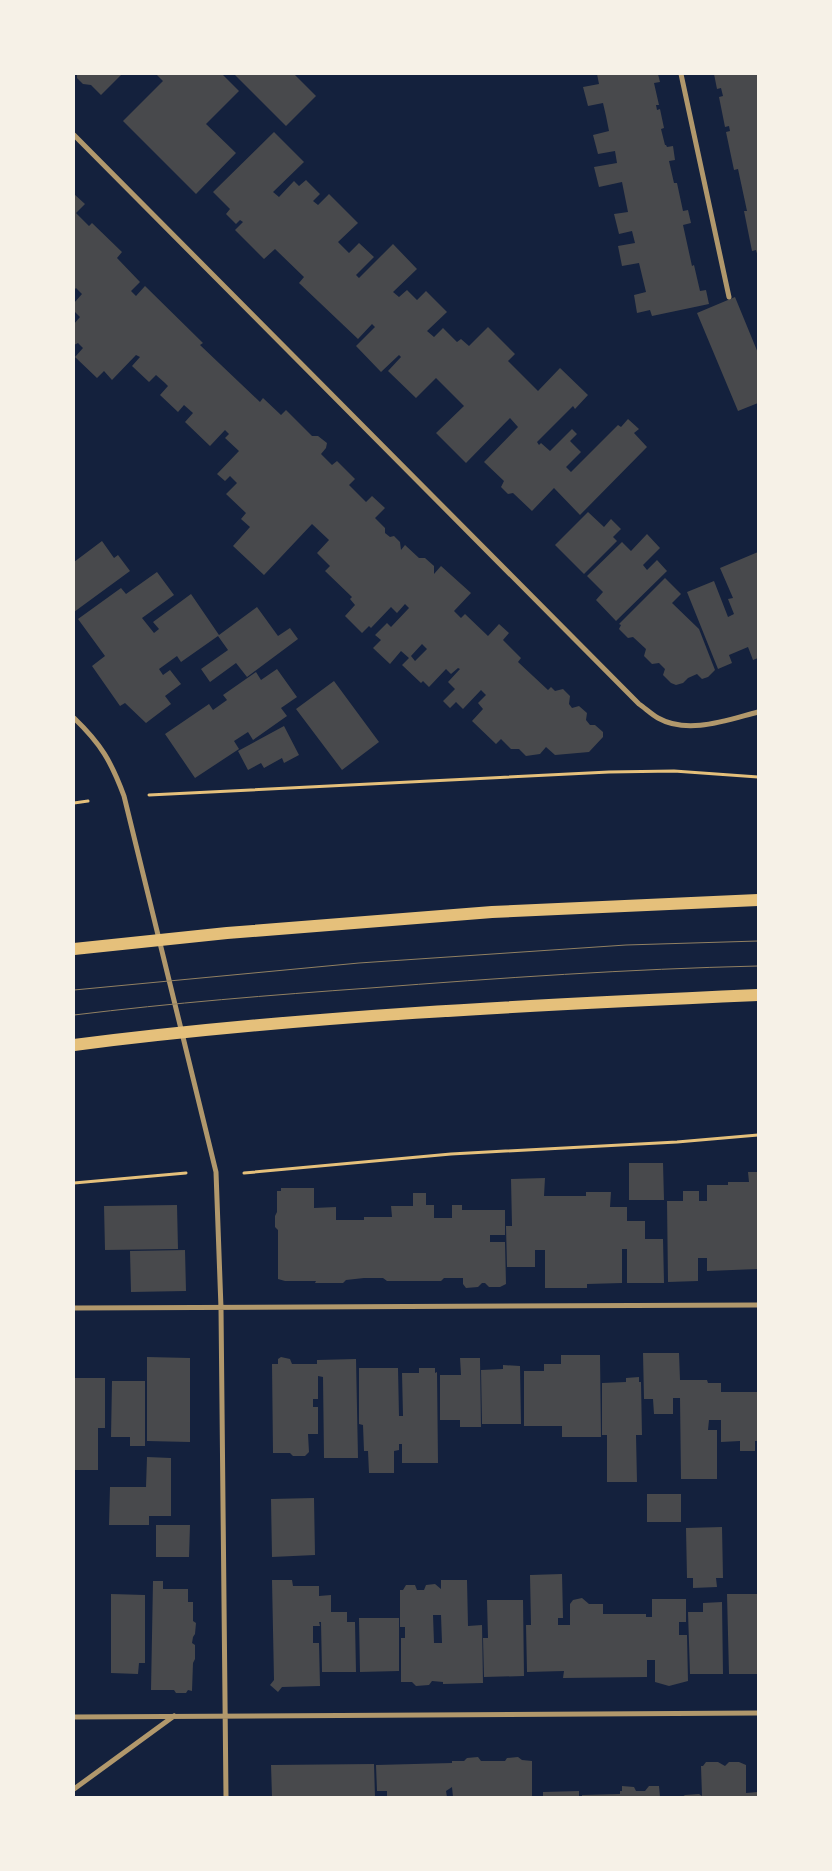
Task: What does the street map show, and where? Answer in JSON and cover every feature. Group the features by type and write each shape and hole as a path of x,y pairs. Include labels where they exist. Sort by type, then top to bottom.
{"main road":[{"path":"74,949 227,933 492,912 758,900"},
{"path":"74,1045 238,1028 363,1018 632,1000 758,995"}],"street":[{"path":"681,74 729,297"},
{"path":"74,135 639,704 658,718 679,726 701,725 758,712"},
{"path":"74,718 87,730 106,754 126,803 216,1172 221,1308 226,1797"},
{"path":"74,1308 758,1305"},
{"path":"74,1717 758,1713"},
{"path":"74,1789 174,1716"}],"path":[{"path":"149,795 609,772 674,771 758,777"},
{"path":"74,803 88,801"},
{"path":"244,1174 451,1154 758,1136"},
{"path":"74,1183 186,1173"}],"building":[{"path":"77,74 122,74 101,95 91,85 83,84 77,78"},
{"path":"156,74 222,74 239,91 206,124 236,153 196,194 123,121 163,81"},
{"path":"234,74 294,74 316,96 286,126"},
{"path":"597,74 658,74 660,82 654,83 659,105 656,105 657,110 660,109 664,128 661,129 665,145 667,147 673,146 675,160 669,161 674,183 677,183 683,211 688,210 691,223 683,225 692,266 694,265 700,291 706,290 709,304 652,316 650,310 637,313 634,295 646,292 639,263 622,266 618,246 635,243 632,231 619,234 614,214 628,212 622,182 599,187 594,167 617,163 615,151 598,154 593,135 609,131 603,103 588,106 583,87 599,84"},
{"path":"714,74 758,74 758,257 756,250 752,251 744,211 747,211 738,169 734,170 726,132 730,131 729,126 725,127 719,97 723,96 721,88 717,89"},
{"path":"274,132 304,162 273,192 279,197 294,181 299,186 306,180 320,194 313,201 318,205 329,194 358,223 338,242 349,253 359,243 374,257 356,275 359,278 393,244 417,269 393,292 399,297 407,290 417,300 426,291 447,312 427,331 434,337 443,328 457,342 461,339 469,346 488,327 515,354 508,361 538,391 560,368 588,395 575,409 573,406 537,442 550,451 572,429 577,434 570,441 581,452 566,467 571,472 618,425 621,427 628,419 639,429 634,433 647,447 580,515 554,488 532,511 513,493 508,494 501,487 504,481 484,462 518,427 510,418 466,463 436,433 464,406 436,378 416,398 388,371 401,357 399,355 381,372 356,346 375,327 372,324 358,339 299,283 304,277 275,249 264,259 235,230 243,222 240,220 236,224 226,214 230,209 213,192"},
{"path":"74,194 85,204 76,213 89,226 92,223 122,252 117,258 140,282 131,291 136,296 145,286 203,343 200,345 260,402 263,398 281,415 286,410 312,436 318,436 327,443 326,448 321,454 332,465 337,461 355,479 349,485 366,502 372,496 385,508 375,518 385,528 385,533 390,537 394,536 400,542 401,550 405,545 419,558 425,558 434,566 434,574 441,566 471,593 454,611 461,618 465,614 488,636 499,624 509,633 503,640 521,658 518,662 548,690 551,687 555,691 563,689 570,696 569,704 572,708 579,706 587,713 586,720 590,725 595,725 603,732 603,737 589,752 555,755 546,747 540,754 526,756 519,749 511,749 501,739 496,744 472,721 483,709 478,703 486,695 481,690 463,709 456,702 450,708 443,701 455,689 448,682 460,669 458,668 451,674 446,669 429,687 423,681 421,683 402,665 409,658 401,651 390,664 373,648 381,640 375,635 387,623 391,627 409,608 405,604 397,613 391,607 371,628 369,626 362,633 345,616 355,605 350,599 352,597 325,571 330,566 317,553 329,540 312,524 264,575 233,546 250,527 241,519 246,513 226,494 237,483 230,476 225,481 217,474 239,451 225,438 229,434 225,430 210,446 185,422 193,413 184,405 178,412 160,395 168,386 156,375 149,382 132,366 140,357 136,355 112,380 104,371 97,378 75,357 83,348 78,343 74,345 74,324 80,317 74,311 74,303 82,294 76,288 74,290","holes":["422,644 427,649 415,661 411,656"]},
{"path":"735,297 758,353 758,403 738,411 697,313"},
{"path":"588,512 604,527 611,519 621,529 613,537 617,541 584,574 555,545"},
{"path":"647,534 660,548 643,565 647,570 657,560 667,571 616,621 596,600 603,592 587,576 622,542 631,551"},
{"path":"102,541 114,558 118,555 130,571 74,612 74,562"},
{"path":"758,552 758,658 753,660 748,647 729,655 732,663 718,669 687,592 714,581 728,617 734,614 728,599 733,598 720,568"},
{"path":"157,572 174,595 142,618 154,633 159,629 153,622 191,594 219,635 257,607 278,636 290,628 298,639 247,677 236,663 210,682 201,669 228,650 218,636 181,662 177,656 159,669 163,675 170,670 181,684 165,696 171,704 146,723 125,703 120,706 92,666 105,656 78,619 121,588 126,594"},
{"path":"665,578 681,594 672,603 699,629 715,670 708,677 702,679 697,674 688,678 683,683 676,685 671,683 663,675 665,669 659,663 652,664 644,656 646,649 633,637 628,638 619,629 621,625 619,624"},
{"path":"277,669 297,697 281,708 287,716 253,740 248,732 234,741 239,749 195,778 165,734 209,704 213,710 227,700 223,695 256,672 261,680"},
{"path":"334,681 379,742 342,770 296,709"},
{"path":"284,726 299,755 284,763 282,758 264,768 261,763 248,770 238,751"},
{"path":"629,1163 663,1163 664,1200 629,1200"},
{"path":"748,1172 758,1172 758,1269 707,1271 707,1258 698,1258 698,1281 668,1282 667,1201 683,1201 683,1191 699,1191 699,1201 707,1201 707,1185 749,1182"},
{"path":"545,1178 544,1196 586,1196 586,1192 611,1192 610,1207 627,1207 627,1221 645,1221 645,1239 663,1239 664,1283 627,1283 627,1249 622,1249 622,1283 587,1284 587,1288 545,1288 545,1250 535,1250 535,1267 507,1267 506,1226 512,1226 511,1179"},
{"path":"281,1188 314,1188 314,1208 336,1207 336,1220 392,1217 391,1206 413,1206 413,1193 426,1193 426,1205 434,1205 434,1218 452,1218 452,1205 462,1205 462,1210 505,1210 505,1235 490,1235 490,1242 505,1242 506,1284 500,1287 489,1287 482,1283 478,1287 466,1288 463,1284 463,1278 444,1278 441,1281 387,1281 383,1278 364,1278 346,1280 343,1283 315,1283 316,1281 285,1281 278,1279 278,1230 275,1227 275,1216 277,1212 277,1191 281,1191"},
{"path":"177,1205 178,1249 105,1250 104,1206"},
{"path":"185,1250 186,1291 131,1292 130,1251"},
{"path":"643,1353 679,1353 680,1380 707,1380 708,1383 721,1383 721,1392 758,1392 758,1441 755,1441 755,1451 740,1451 740,1441 721,1442 721,1420 709,1420 708,1430 717,1430 717,1479 681,1479 680,1398 673,1398 673,1414 654,1414 653,1399 644,1399"},
{"path":"561,1355 600,1355 601,1437 562,1437 562,1426 524,1426 524,1371 544,1371 544,1364 561,1364"},
{"path":"147,1357 190,1358 190,1442 147,1441"},
{"path":"281,1357 290,1359 292,1364 317,1364 317,1360 356,1359 358,1458 324,1458 323,1377 318,1376 318,1399 313,1399 313,1407 318,1407 318,1434 308,1434 309,1452 305,1456 293,1456 290,1453 273,1453 272,1364 278,1364 278,1359"},
{"path":"460,1358 480,1358 481,1427 460,1427 460,1420 440,1420 440,1375 461,1375"},
{"path":"503,1365 520,1366 521,1424 482,1424 481,1370 503,1369"},
{"path":"359,1368 398,1368 399,1416 403,1416 402,1373 419,1373 419,1368 435,1368 435,1373 437,1372 438,1463 402,1463 402,1444 399,1444 399,1450 394,1451 394,1473 369,1473 368,1451 364,1451 363,1425 359,1424"},
{"path":"639,1377 639,1382 641,1382 642,1435 636,1435 637,1482 607,1482 607,1435 602,1435 602,1383 626,1382 626,1378"},
{"path":"74,1378 105,1378 105,1428 98,1428 98,1470 74,1470"},
{"path":"112,1381 145,1381 145,1446 130,1446 130,1437 111,1437"},
{"path":"147,1457 171,1458 171,1516 149,1516 149,1525 109,1525 110,1487 146,1487"},
{"path":"647,1494 681,1494 681,1522 647,1522"},
{"path":"314,1498 315,1555 272,1557 271,1499"},
{"path":"156,1525 190,1525 189,1557 156,1557"},
{"path":"722,1527 723,1578 716,1578 717,1587 693,1588 693,1578 687,1578 686,1528"},
{"path":"562,1574 563,1618 558,1618 558,1625 570,1625 570,1604 573,1600 582,1598 589,1604 603,1604 603,1614 646,1614 646,1617 652,1617 652,1599 686,1599 686,1622 679,1622 679,1635 687,1635 688,1681 669,1686 655,1682 655,1660 647,1660 647,1677 563,1678 564,1671 527,1672 526,1625 531,1625 530,1575"},
{"path":"272,1580 292,1580 293,1586 319,1586 319,1596 331,1595 331,1612 347,1612 347,1622 355,1622 356,1672 322,1672 321,1622 319,1622 320,1626 313,1626 313,1643 319,1643 320,1686 282,1687 278,1692 270,1685 274,1680"},
{"path":"441,1580 467,1580 468,1626 482,1625 483,1683 443,1684 443,1682 432,1681 429,1685 416,1686 412,1682 401,1682 401,1638 405,1638 405,1627 400,1627 400,1590 403,1590 406,1585 415,1585 417,1590 424,1590 426,1585 435,1584 441,1589","holes":["433,1615 441,1615 442,1643 434,1643"]},
{"path":"153,1581 163,1581 163,1589 188,1589 188,1602 193,1602 193,1621 196,1623 192,1643 195,1645 195,1659 193,1663 192,1691 188,1690 186,1693 176,1693 174,1690 151,1690"},
{"path":"111,1594 145,1595 145,1663 139,1663 138,1674 111,1673"},
{"path":"727,1594 758,1594 758,1674 729,1674"},
{"path":"487,1600 523,1600 524,1676 484,1677 483,1638 488,1638"},
{"path":"722,1602 723,1674 690,1674 688,1612 703,1612 703,1603"},
{"path":"359,1618 399,1618 399,1671 360,1672"},
{"path":"478,1757 481,1761 505,1761 507,1758 518,1757 522,1760 532,1761 532,1797 453,1797 452,1787 446,1791 447,1797 387,1797 387,1791 377,1791 376,1765 452,1763 452,1761 464,1761 467,1758"},
{"path":"706,1762 718,1762 725,1766 729,1762 739,1762 746,1765 746,1793 758,1792 758,1797 682,1797 699,1794 702,1796 701,1766"},
{"path":"374,1764 375,1797 272,1797 271,1765"},
{"path":"622,1786 634,1787 636,1791 645,1791 649,1786 659,1786 660,1797 582,1797 582,1795 620,1794"},
{"path":"579,1791 579,1797 543,1797 543,1792"}],"tram line":[{"path":"74,990 359,963 626,945 758,941"},
{"path":"74,1015 296,993 613,972 758,966"}]}
